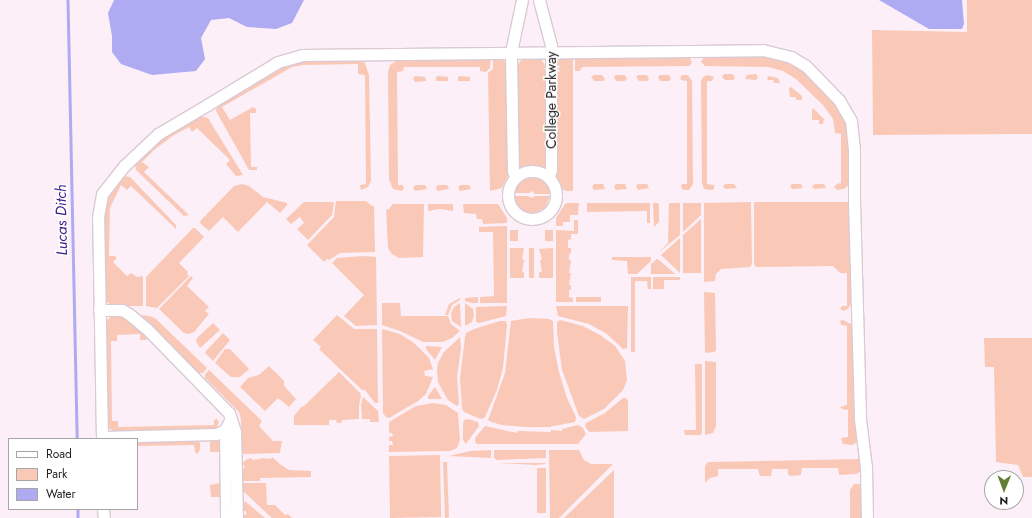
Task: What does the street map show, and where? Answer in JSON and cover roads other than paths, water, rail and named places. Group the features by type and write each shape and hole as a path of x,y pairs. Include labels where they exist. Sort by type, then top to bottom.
{"street":[{"path":"522,0 511,52 512,171 516,176 522,172 536,170 549,177"},
{"name":"College Parkway","path":"516,176 511,181 507,194 511,207 520,216 532,219 547,214 553,207 556,195 555,188 549,177 551,169 551,51 539,0"},
{"path":"228,425 216,434 102,438 98,217 102,194 124,166 158,134 278,62 302,55 551,51 737,50 777,52 791,57 806,66 839,100 851,122 854,148 860,419 866,467 867,518"},
{"path":"99,310 122,310 135,319 229,413 226,518"},
{"path":"228,425 235,431 237,518"}],"water":[{"path":"114,0 304,0 292,23 276,29 247,27 229,18 211,20 201,38 205,59 196,71 152,75 121,64 112,52 112,36 108,13"},
{"path":"879,0 962,0 964,24 962,29 929,29"}],"waterway":[{"name":"Lucas Ditch","path":"68,0 77,438"},
{"name":"Lucas Ditch","path":"78,510 78,518"}]}
